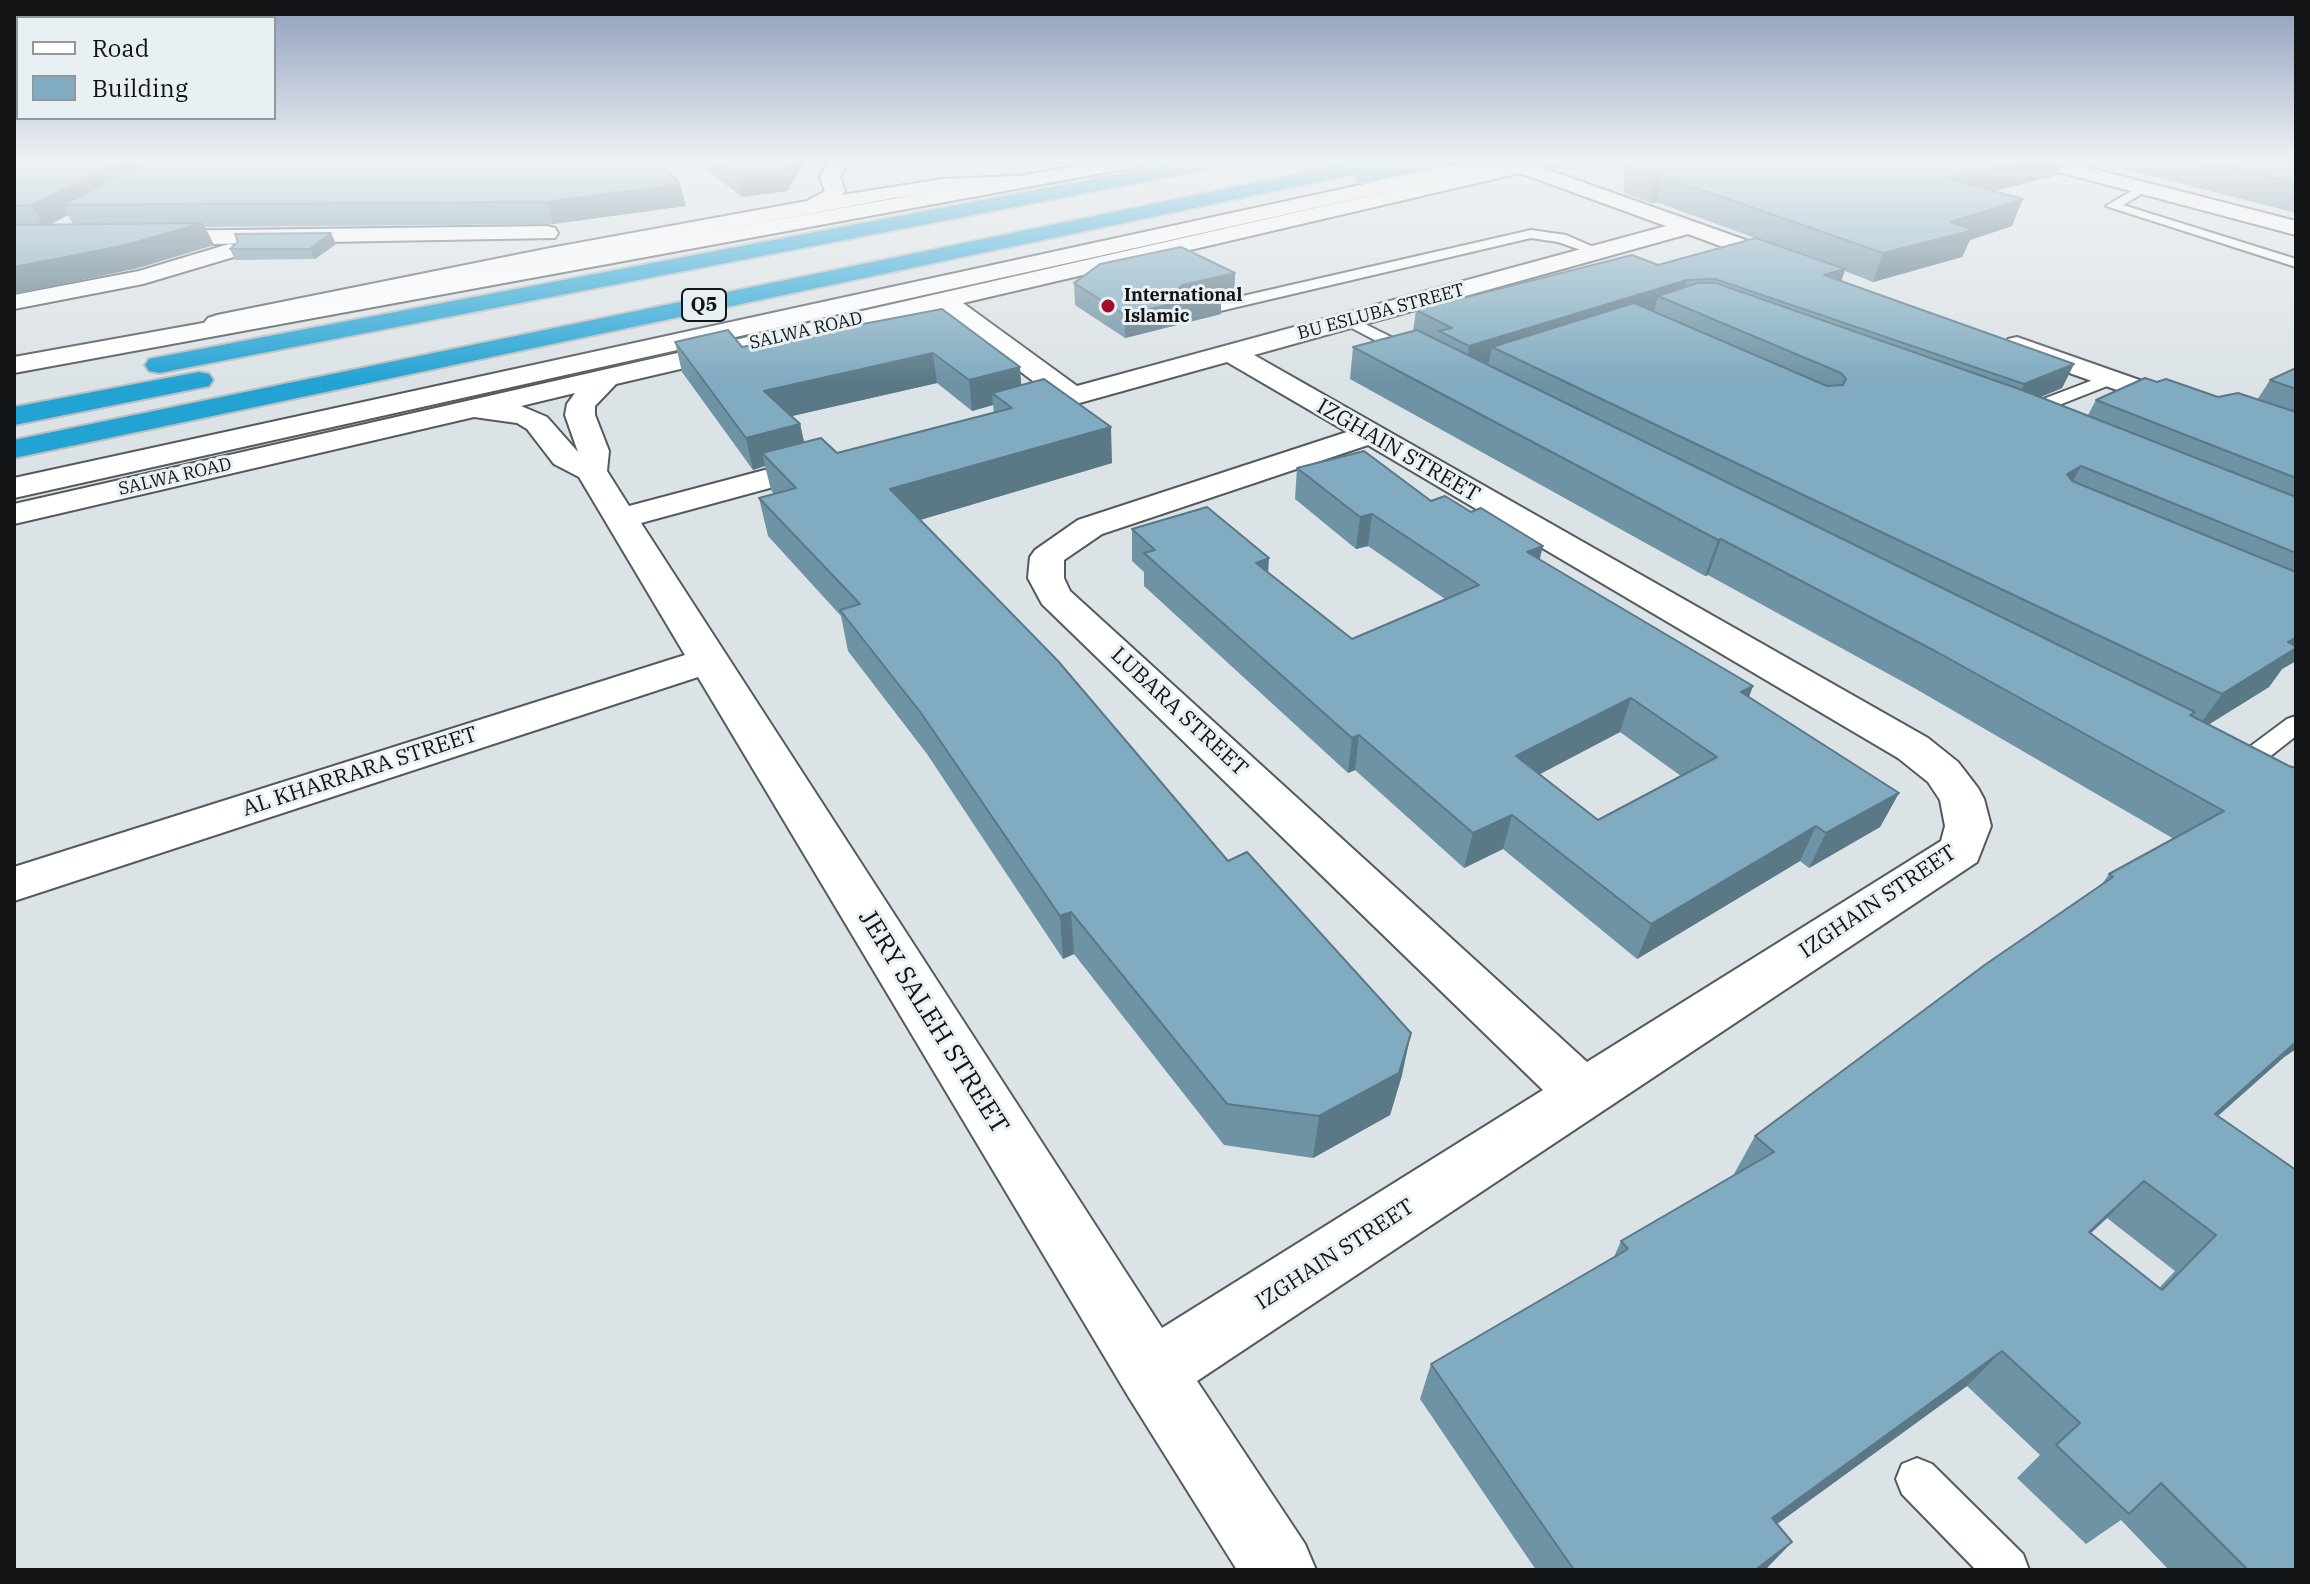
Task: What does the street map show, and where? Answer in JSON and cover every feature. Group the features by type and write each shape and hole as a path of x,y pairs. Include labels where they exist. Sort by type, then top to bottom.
{"highway":[{"path":"14,392 839,234"},
{"name":"Q5","path":"14,416 931,234"},
{"name":"Q5","path":"14,449 1040,234"},
{"path":"1113,244 1149,234"}],"street":[{"path":"120,346 597,234"},
{"path":"134,238 545,245 623,234"},
{"path":"14,365 734,234"},
{"name":"SALWA ROAD","path":"14,488 1163,234"},
{"name":"SALWA ROAD","path":"14,514 407,425 1214,234"},
{"name":"BU ESLUBA STREET","path":"982,421 1664,234"},
{"path":"1708,234 1809,270"},
{"path":"14,302 180,267 261,238"},
{"path":"941,299 1073,397"},
{"path":"644,369 736,328"},
{"path":"1989,335 2296,445"},
{"name":"IZGHAIN STREET","path":"1152,1372 1961,850 1968,826 1962,799 1943,772 1913,748 1231,353"},
{"name":"JERY SALEH STREET","path":"591,471 594,451 580,415 581,404 606,378"},
{"name":"JERY SALEH STREET","path":"468,410 524,415 537,423 565,457 591,471 1152,1372 1279,1570"},
{"path":"246,437 407,425"},
{"name":"LUBARA STREET","path":"1369,435 1090,527 1047,557 1046,578 1055,596 1585,1095"},
{"path":"619,519 846,458"},
{"name":"AL KHARRARA STREET","path":"14,884 707,661"}],"lane":[{"path":"1183,315 1531,234 1561,238 1598,252"},
{"path":"2202,234 2296,263"},
{"path":"1349,321 1438,367"},
{"path":"2041,430 2004,415 2109,379"},
{"path":"2124,403 2148,392"},
{"path":"2210,755 2222,759 2254,756 2296,724"},
{"path":"1917,1479 2007,1570"}],"building":[{"path":"14,234 165,234 126,245 14,267"},
{"path":"235,234 330,234 310,249 230,249 238,242"},
{"path":"1828,234 1958,234 1883,253"},
{"path":"1756,238 1845,269 1824,275 2074,364 2024,384 1715,279 1687,280 1469,346 1439,331 1452,328 1416,310 1632,255 1658,265"},
{"path":"1181,247 1235,273 1183,285 1172,293 1184,300 1222,292 1125,315 1074,283 1100,264"},
{"path":"1698,283 1716,283 2022,390 2296,497 2296,553 2081,466 2067,474 2072,481 2296,572 2296,638 2288,642 2296,648 2222,694 1492,347 1634,303 1827,386 1843,385 1846,379 1841,373 1658,296"},
{"path":"942,309 1020,367 969,380 933,353 764,391 800,424 746,438 675,342 728,330 742,347"},
{"path":"1417,330 2195,712 2190,715 2296,768 2296,1042 2215,1114 2296,1170 2296,1570 2248,1570 2161,1483 2129,1514 2056,1445 2080,1423 2002,1351 1772,1518 1792,1542 1755,1570 1574,1570 1431,1364 1628,1249 1621,1241 1774,1152 1755,1136 1986,964 2113,877 2109,874 2224,811 1935,651 1353,347","holes":["2144,1181 2216,1235 2162,1290 2089,1232"]},
{"path":"2296,368 2296,389 2270,380"},
{"path":"2145,378 2157,382 2166,379 2218,397 2238,393 2296,412 2296,478 2096,400"},
{"path":"1044,379 1111,427 890,489 1058,661 1228,861 1247,852 1411,1033 1399,1073 1319,1116 1227,1104 1071,912 1060,916 921,713 840,610 860,604 759,498 796,488 762,453 821,438 837,453 1012,408 992,393"},
{"path":"1364,451 1431,501 1445,496 1471,512 1481,508 1543,546 1527,552 1753,686 1741,692 1899,793 1826,833 1816,826 1651,924 1512,815 1473,833 1359,735 1352,738 1144,553 1155,550 1132,529 1207,507 1269,558 1256,563 1352,639 1479,585 1372,514 1360,517 1297,468","holes":["1631,698 1717,757 1598,820 1516,756"]}],"place":[{"name":"International Islamic","path":"1108,306"}]}
